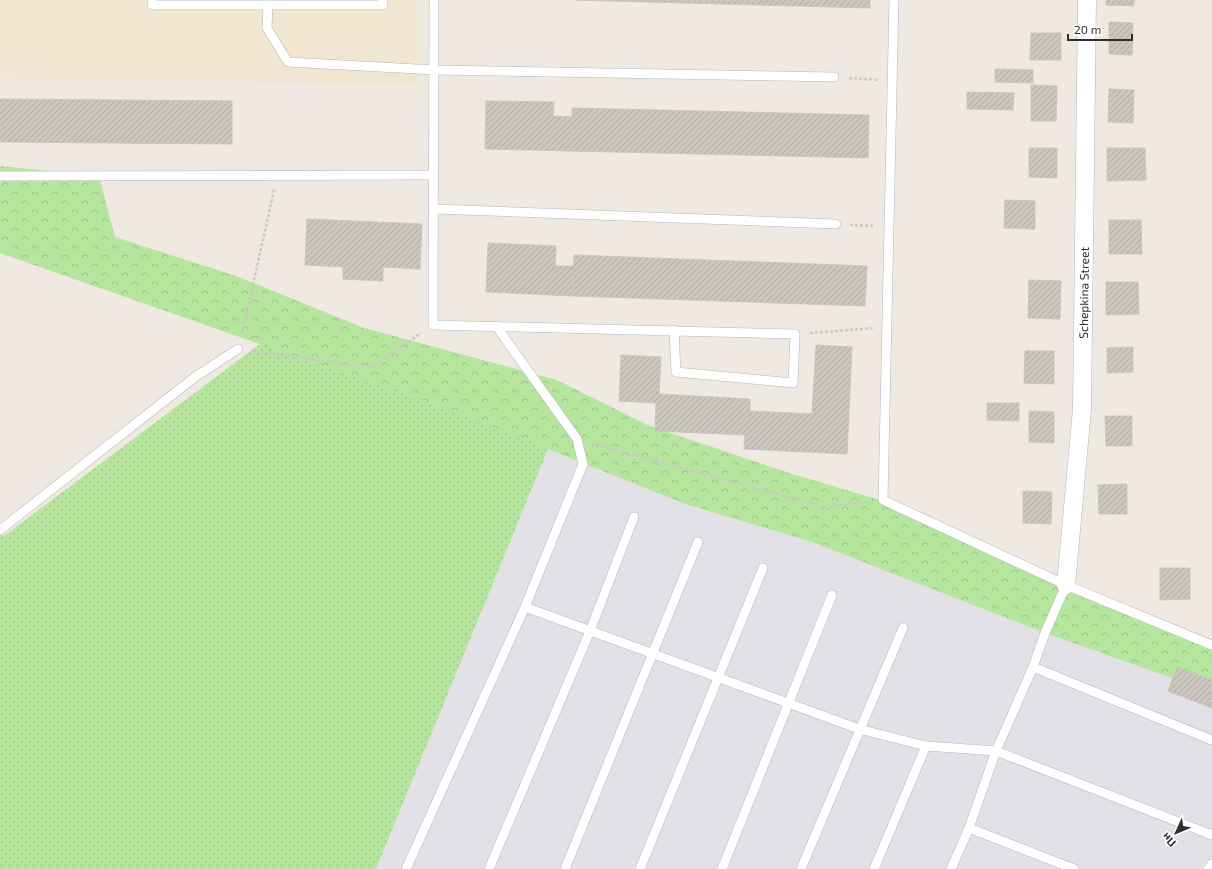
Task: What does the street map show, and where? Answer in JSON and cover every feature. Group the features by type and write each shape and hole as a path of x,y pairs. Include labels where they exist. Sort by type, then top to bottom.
{"street":[{"name":"Schepkina Street","path":"1066,586 1082,409 1086,0"}],"lane":[{"path":"152,0 152,5 383,5 383,0"},
{"path":"434,0 435,70 433,325 674,330 795,334 793,383 676,372 674,330"},
{"path":"894,0 884,500 1066,586 1212,645"},
{"path":"268,5 267,28 288,62 435,70 834,77"},
{"path":"0,176 433,175"},
{"path":"434,209 836,224"},
{"path":"406,869 525,607 583,464 577,439 496,326"},
{"path":"0,530 195,377 238,349"},
{"path":"489,869 590,631 634,517"},
{"path":"566,869 698,542"},
{"path":"640,869 720,678 764,568"},
{"path":"951,869 969,828 996,751 1033,667 1045,634 1066,586"},
{"path":"722,869 790,704 832,595"},
{"path":"525,607 859,729 926,746 996,751 1212,835"},
{"path":"801,869 903,628"},
{"path":"1033,667 1212,740"},
{"path":"874,869 926,746"},
{"path":"969,828 1074,869"},
{"path":"1208,869 1212,864"}],"path":[{"path":"834,77 892,80"},
{"path":"277,175 238,349 372,367 433,325"},
{"path":"836,224 889,228"},
{"path":"795,334 887,326"},
{"path":"577,439 825,507 884,500"}],"shaded area":[{"path":"0,0 416,0 418,84 0,78"},
{"path":"548,449 685,504 812,542 1045,633 1172,678 1177,667 1212,680 1212,869 376,869"}],"green space":[{"path":"0,166 99,176 115,237 236,276 364,328 557,380 647,425 792,474 924,513 1009,558 1212,649 1212,680 1177,667 1172,678 1045,633 812,542 685,504 465,416 0,253"},
{"path":"260,344 465,416 548,449 376,869 0,869 0,534 4,536"}],"building":[{"path":"575,0 870,0 870,8"},
{"path":"1106,0 1134,0 1134,6 1106,5"},
{"path":"1109,22 1133,23 1132,55 1109,54"},
{"path":"1031,33 1061,33 1061,60 1030,60"},
{"path":"995,69 1033,70 1033,83 995,82"},
{"path":"1031,85 1057,86 1056,121 1031,121"},
{"path":"1109,89 1134,90 1133,123 1108,122"},
{"path":"967,92 1014,93 1013,110 967,109"},
{"path":"0,99 232,101 232,144 0,142"},
{"path":"486,101 554,102 553,116 572,117 572,151 485,149"},
{"path":"572,108 869,115 868,158 572,151"},
{"path":"1029,148 1057,148 1057,178 1029,177"},
{"path":"1107,148 1145,148 1146,180 1107,181"},
{"path":"1005,200 1035,201 1035,229 1004,228"},
{"path":"307,219 422,224 420,269 383,267 383,281 343,279 343,267 305,265"},
{"path":"1109,220 1141,220 1142,254 1109,254"},
{"path":"488,243 556,246 555,266 574,266 573,296 486,292"},
{"path":"574,255 867,266 865,306 573,296"},
{"path":"1029,280 1061,281 1060,319 1028,318"},
{"path":"1106,282 1138,282 1139,314 1106,315"},
{"path":"816,345 852,347 847,454 744,449 745,435 655,431 656,403 619,401 621,355 661,357 659,394 750,399 750,411 812,414"},
{"path":"1133,347 1133,372 1107,373 1107,348"},
{"path":"1025,351 1054,351 1054,384 1024,383"},
{"path":"987,403 1019,403 1019,421 987,420"},
{"path":"1029,411 1054,412 1054,443 1029,442"},
{"path":"1105,416 1132,416 1132,446 1106,446"},
{"path":"1127,484 1127,514 1099,514 1098,485"},
{"path":"1023,491 1052,492 1051,524 1023,523"},
{"path":"1160,568 1190,568 1190,599 1160,600"},
{"path":"1177,667 1212,680 1212,708 1168,691"}]}
